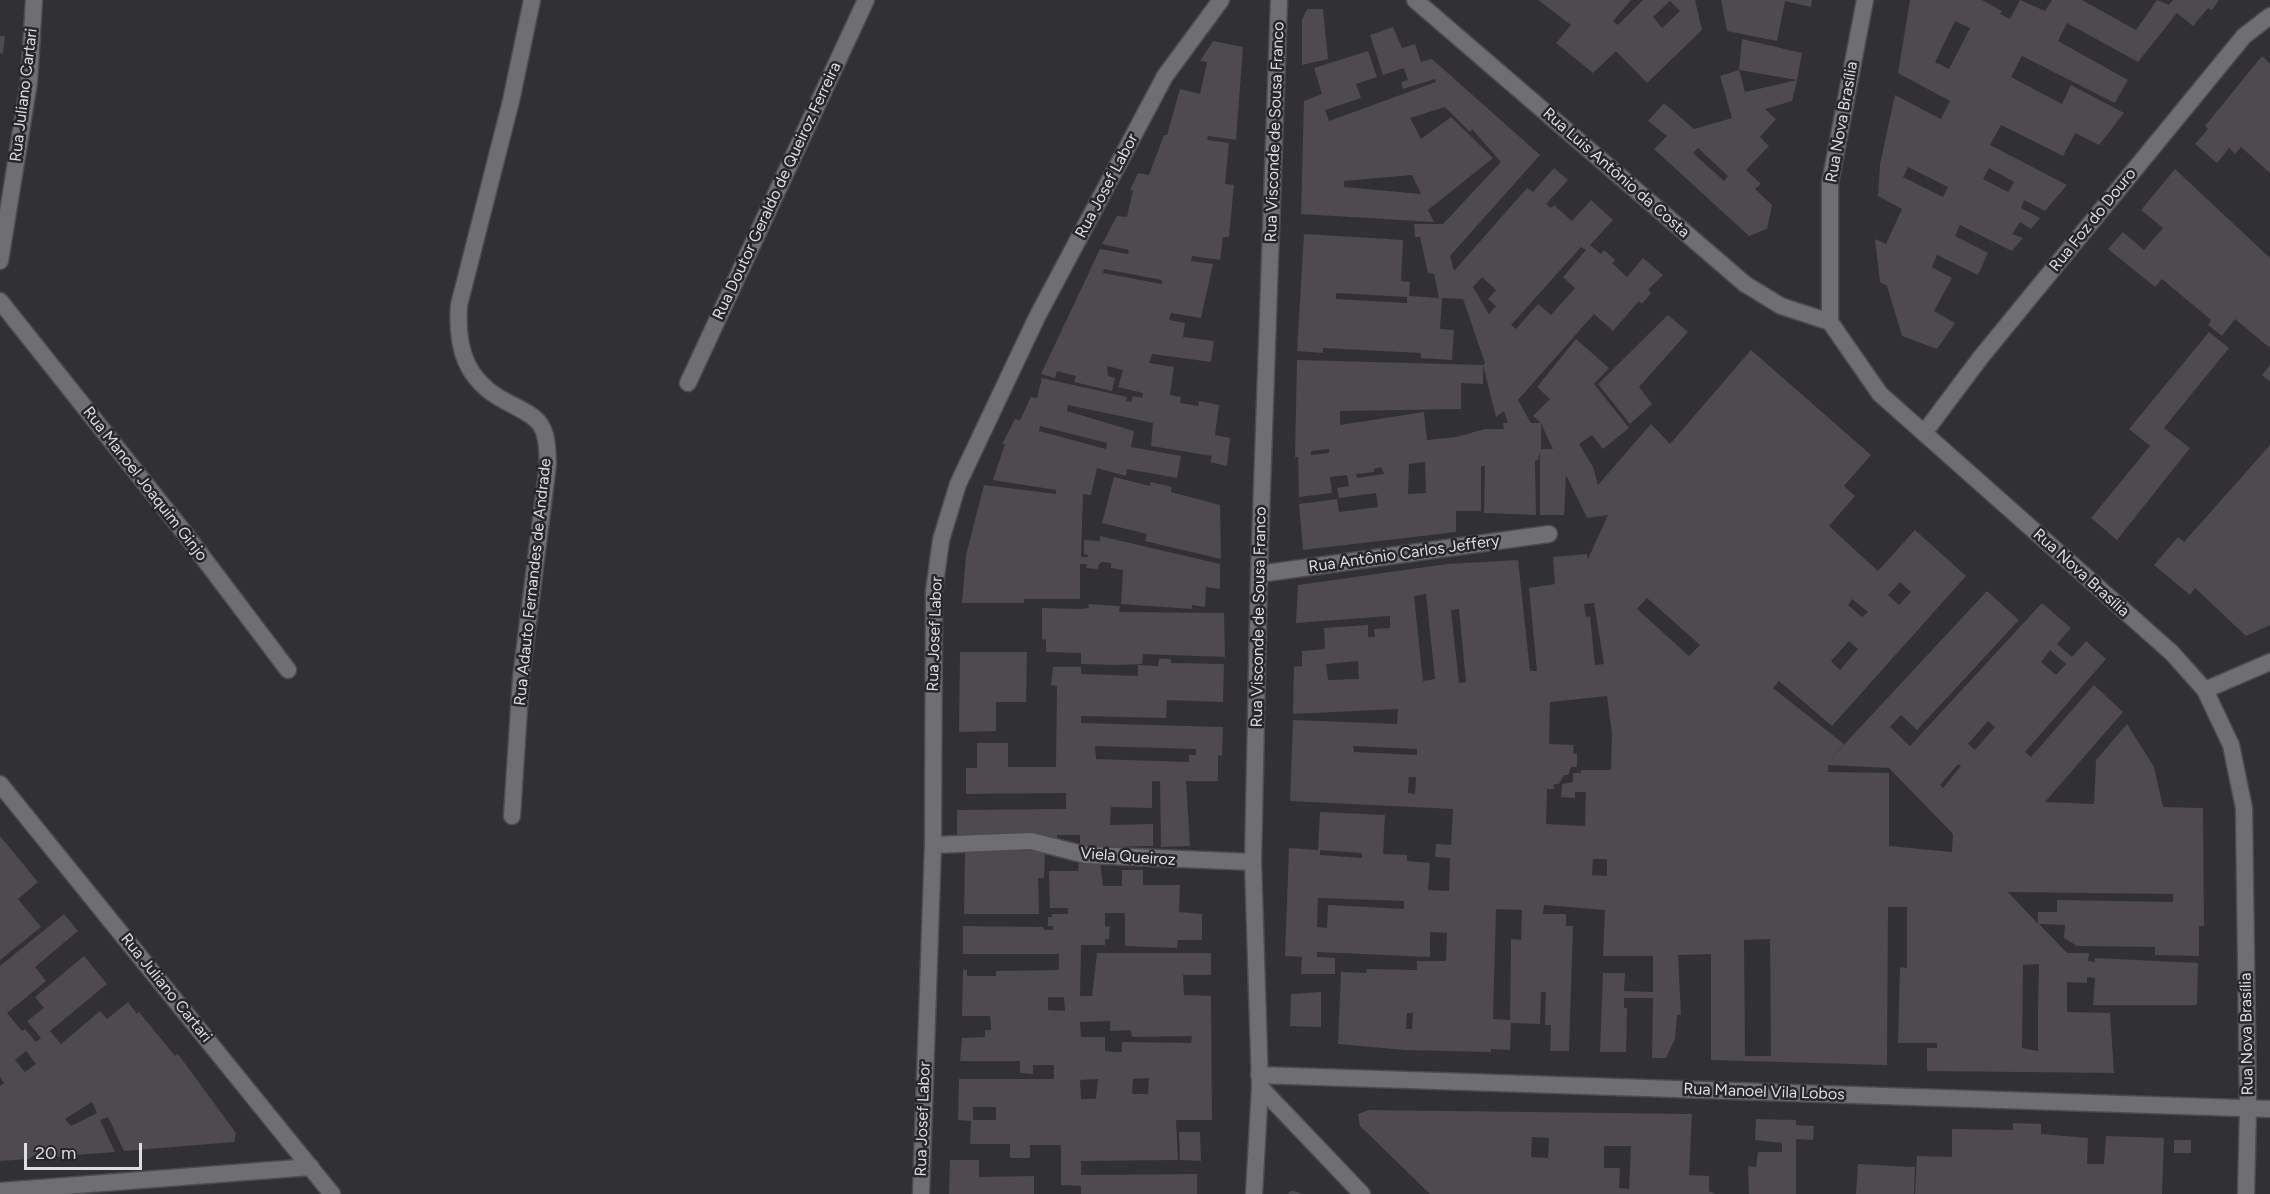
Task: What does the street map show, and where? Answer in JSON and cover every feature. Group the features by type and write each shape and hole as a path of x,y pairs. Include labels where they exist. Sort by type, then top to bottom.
{"street":[{"name":"Rua Juliano Cartari","path":"0,261 29,82 34,0"},
{"name":"Rua Adauto Fernandes de Andrade","path":"512,816 521,678 548,464 546,438 539,422 497,396 478,380 464,360 457,331 459,305 511,101 532,0"},
{"name":"Rua Doutor Geraldo de Queiroz Ferreira","path":"688,383 866,0"},
{"name":"Rua Josef Labor","path":"921,1194 933,844 934,591 941,540 958,484 1037,317 1165,76 1208,14 1221,0"},
{"name":"Rua Visconde de Sousa Franco","path":"1254,1194 1259,1081 1253,862 1259,574 1280,0"},
{"name":"Rua Luis Antônio da Costa","path":"1416,0 1745,284 1781,306 1830,322"},
{"name":"Rua Nova Brasília","path":"1865,0 1830,183 1830,322 1880,394 2172,653 2205,690 2231,745 2244,808 2248,1108 2246,1194"},
{"name":"Rua Foz do Douro","path":"1924,433 1981,357 2244,36 2270,16"},
{"name":"Rua Manoel Joaquim Ginjo","path":"0,301 183,531 288,670"},
{"name":"Rua Antônio Carlos Jeffery","path":"1259,574 1549,534"},
{"path":"2205,690 2270,662"},
{"name":"Rua Juliano Cartari","path":"0,784 332,1194"},
{"name":"Viela Queiroz","path":"933,844 1031,842 1086,855 1253,862"},
{"path":"1259,1081 1362,1194"},
{"name":"Rua Manoel Vila Lobos","path":"1259,1081 2270,1109"},
{"path":"0,1191 311,1167"}],"building":[{"path":"1538,0 1631,0 1613,21 1618,25 1643,0 1695,0 1702,30 1647,83 1616,51 1593,73 1556,43 1571,25","holes":["1670,1 1680,11 1662,28 1653,17"]},
{"path":"1721,0 1812,0 1811,7 1785,1 1777,41 1727,31"},
{"path":"1910,0 1982,0 2002,11 2000,14 2010,19 2020,0 2045,11 2052,0 2082,0 2136,30 2157,0 2169,5 2173,0 2219,0 2212,10 2208,8 2193,26 2177,13 2138,62 2067,23 2058,41 2128,80 2115,103 2022,56 2011,77 2062,104 2071,85 2124,113 2099,145 2075,133 2063,156 2001,125 1990,145 2067,185 2045,211 2024,200 2021,208 2040,218 2031,229 2020,222 2012,234 2023,238 2012,251 1960,225 1955,236 1988,253 1978,275 1937,255 1932,267 1952,278 1934,311 1955,323 1937,349 1902,336 1887,286 1880,282 1875,239 1886,244 1902,209 1878,196 1880,164 1895,95 1941,119 1950,101 1898,73","holes":["1955,21 1970,28 1949,69 1935,62","1908,167 1948,187 1943,197 1903,177","1989,168 2014,182 2008,192 1983,179"]},
{"path":"1307,9 1323,9 1328,59 1302,65 1302,20"},
{"path":"1393,27 1402,48 1415,44 1421,62 1432,59 1540,155 1450,256 1454,271 1527,188 1533,192 1554,168 1568,180 1546,204 1551,208 1554,205 1572,221 1591,200 1613,220 1590,245 1601,254 1604,250 1615,260 1612,263 1627,277 1643,258 1663,275 1648,290 1651,293 1642,304 1639,301 1613,331 1594,314 1518,400 1531,423 1541,423 1533,416 1550,399 1537,387 1576,339 1609,368 1594,384 1629,428 1603,449 1592,435 1579,444 1593,467 1598,485 1651,424 1670,444 1751,350 1871,455 1844,486 1855,496 1829,526 1878,571 1915,530 1966,576 1832,726 1779,681 1773,688 1844,744 1826,764 1987,591 2019,620 1917,730 1901,715 1890,727 1910,746 2042,603 2071,628 2057,644 2072,657 2086,641 2106,659 2025,752 2031,757 2094,685 2123,712 2045,802 2094,804 2096,760 2127,724 2154,767 2163,807 2203,808 2204,926 2199,926 2199,956 2155,955 2155,947 2077,946 2064,938 2065,925 2039,924 2067,953 2089,953 2088,961 2095,962 2095,958 2198,963 2197,1005 2093,1005 2095,978 2087,977 2087,983 2067,982 2067,1012 2110,1013 2114,1073 1927,1071 1927,1048 1937,1048 1937,1043 1898,1043 1900,967 1907,968 1907,907 1888,907 1887,1065 1711,1060 1711,954 1678,955 1681,1015 1677,1015 1675,1039 1666,1058 1652,1058 1653,998 1624,998 1624,1008 1627,1008 1626,1052 1600,1052 1603,973 1625,973 1624,991 1653,992 1653,956 1603,956 1605,910 1544,905 1543,914 1566,914 1566,926 1573,926 1569,1051 1550,1051 1551,1025 1545,1025 1546,992 1541,992 1540,1024 1511,1023 1510,1050 1491,1049 1491,1052 1405,1050 1338,1044 1341,972 1366,973 1367,969 1417,970 1417,961 1446,961 1447,933 1430,932 1430,957 1317,952 1317,957 1335,958 1335,974 1301,974 1302,957 1285,956 1289,848 1318,850 1320,812 1385,815 1383,854 1407,855 1407,861 1430,863 1428,890 1449,891 1450,858 1435,857 1436,844 1451,845 1453,809 1290,801 1293,720 1397,724 1398,709 1293,714 1294,667 1302,666 1302,651 1325,649 1324,628 1368,625 1368,637 1375,637 1374,629 1390,628 1390,616 1296,623 1298,585 1447,564 1518,560 1530,671 1537,671 1529,588 1555,584 1553,557 1587,554 1588,559 1608,515 1587,518 1566,475 1564,515 1540,515 1540,452 1538,460 1535,461 1536,515 1484,513 1485,466 1481,466 1481,511 1456,511 1456,532 1303,550 1299,504 1337,499 1339,512 1378,507 1376,493 1339,498 1337,488 1349,486 1347,475 1330,477 1332,493 1299,497 1298,457 1295,457 1297,360 1483,365 1485,363 1463,299 1442,298 1440,329 1454,330 1452,360 1421,358 1421,353 1323,348 1323,353 1297,351 1304,234 1403,240 1401,281 1410,282 1409,296 1439,298 1434,274 1428,273 1420,237 1415,237 1414,224 1443,224 1501,162 1472,129 1470,132 1445,107 1410,118 1421,139 1451,117 1493,158 1428,210 1434,222 1301,214 1304,101 1322,94 1314,68 1368,51 1377,77 1356,84 1361,98 1325,110 1329,121 1436,82 1435,79 1403,89 1401,82 1408,80 1404,68 1383,75 1370,35","holes":["1412,175 1421,194 1344,187 1344,181","1581,247 1586,250 1563,277 1575,288 1551,315 1538,304 1516,329 1511,325","1482,277 1496,290 1488,299 1496,306 1489,314 1473,287","1336,293 1407,297 1407,303 1336,299","1483,365 1496,417 1504,411 1508,423 1503,423 1504,429 1485,429 1456,437 1427,440 1424,412 1340,425 1340,411 1461,409 1461,383 1483,384","1541,423 1553,449 1541,449","1329,449 1329,453 1311,455 1311,451","1425,462 1426,493 1408,494 1409,464","1381,467 1384,474 1357,478 1356,474 1374,472 1374,469","1900,582 1911,592 1899,605 1888,595","1426,594 1435,679 1423,681 1414,596","1647,598 1700,645 1689,656 1637,609","1852,599 1868,612 1862,617 1848,605","1594,603 1604,664 1595,665 1590,616 1586,617 1584,604","1459,609 1466,682 1459,683 1451,610","1849,641 1858,649 1840,670 1831,661","2050,650 2066,664 2056,675 2041,662","1358,661 1359,679 1328,680 1326,664","1607,696 1612,734 1611,770 1581,770 1581,773 1573,773 1573,782 1562,784 1561,797 1575,798 1575,792 1586,792 1585,826 1546,824 1547,789 1554,789 1554,784 1559,784 1564,775 1568,775 1571,767 1577,767 1577,753 1573,754 1574,745 1549,744 1550,702","1988,721 1995,727 1975,750 1968,744","1353,746 1417,749 1417,755 1354,752","1958,764 1961,766 1943,788 1940,785","1828,765 1889,768 1953,834 1952,852 1889,846 1889,773 1828,772","1409,777 1416,777 1415,794 1408,793","1320,850 1362,853 1362,858 1320,855","1593,859 1607,859 1607,876 1592,875","2008,892 2173,894 2173,902 2057,900 2057,912 2038,912 2038,924","1318,898 1404,901 1404,909 1328,905 1327,928 1317,927","1496,909 1522,910 1521,940 1511,939 1510,1020 1493,1019","1770,939 1771,1056 1745,1056 1744,940","2039,964 2038,1051 2022,1048 2023,965","1407,1013 1413,1013 1412,1029 1406,1029"]},
{"path":"0,36 5,36 3,54 0,53"},
{"path":"1742,39 1802,53 1797,80 1739,70"},
{"path":"1213,41 1243,47 1236,140 1208,136 1207,140 1229,143 1225,184 1234,185 1229,237 1223,237 1220,260 1192,256 1191,261 1213,264 1201,318 1171,313 1169,320 1185,323 1183,337 1214,341 1211,362 1152,354 1149,363 1174,367 1170,395 1181,397 1180,403 1198,406 1199,401 1219,405 1215,435 1230,438 1227,466 1210,462 1212,456 1151,446 1153,423 1068,405 1067,411 1134,431 1131,447 1181,456 1177,478 1127,469 1126,476 1097,468 1091,495 1083,494 1081,557 1088,557 1084,554 1084,540 1100,541 1100,536 1220,564 1220,589 1206,587 1205,607 1192,605 1192,609 1121,604 1123,570 1111,568 1111,563 1102,562 1098,569 1086,568 1087,564 1080,564 1080,599 1024,599 1024,603 962,603 966,555 984,485 1056,494 1056,490 993,480 1005,444 1002,444 1015,419 1020,420 1031,397 1037,398 1042,378 1127,397 1126,401 1131,402 1133,396 1142,398 1143,393 1118,387 1123,370 1107,366 1108,376 1115,378 1112,391 1074,382 1076,376 1057,371 1055,378 1041,374 1100,249 1128,254 1129,250 1102,244 1117,216 1127,217 1133,190 1130,190 1138,173 1149,175 1164,135 1167,135 1180,89 1200,94 1207,62 1200,61","holes":["1104,269 1162,280 1162,284 1103,273","1040,426 1107,443 1106,449 1039,431"]},
{"path":"2262,56 2270,64 2270,173 2241,147 2235,154 2229,148 2217,163 2195,144 2208,129 2205,126"},
{"path":"1739,70 1745,92 1797,80 1792,101 1765,109 1776,119 1760,137 1769,146 1746,170 1761,184 1755,189 1772,205 1767,229 1749,236 1654,149 1667,136 1648,121 1664,103 1694,129 1732,118 1720,76","holes":["1698,148 1728,176 1724,181 1693,153"]},
{"path":"2175,169 2270,258 2270,348 2235,319 2222,336 2208,325 2211,320 2162,279 2155,287 2108,249 2123,232 2144,250 2163,228 2141,210"},
{"path":"1668,315 1688,332 1639,387 1652,404 1630,424 1598,384"},
{"path":"2209,332 2229,348 2164,428 2190,448 2117,540 2091,518 2150,446 2129,429"},
{"path":"2270,365 2270,382 2262,375"},
{"path":"2270,445 2270,625 2246,636 2195,588 2190,595 2154,565 2178,537 2184,542"},
{"path":"1114,477 1150,486 1151,482 1172,487 1171,492 1220,505 1221,559 1145,541 1147,534 1102,523"},
{"path":"1088,604 1120,606 1119,612 1224,613 1225,657 1143,654 1142,664 1081,664 1081,653 1046,652 1046,640 1042,639 1042,608 1081,609 1089,608"},
{"path":"960,652 1027,652 1026,702 996,702 996,731 959,732"},
{"path":"1159,659 1171,659 1171,663 1224,664 1223,702 1167,700 1166,718 1081,716 1081,723 1223,727 1222,756 1218,755 1218,781 1186,781 1190,846 1161,847 1160,781 1152,781 1152,808 1111,807 1110,825 1153,824 1153,846 1110,847 1110,853 1080,853 1080,835 1057,835 1057,842 1041,842 1040,835 992,834 992,842 957,842 957,810 1066,809 1066,793 966,794 966,768 977,768 977,743 1008,743 1008,767 1056,767 1057,686 1051,685 1053,667 1081,667 1081,674 1138,676 1138,665 1158,666","holes":["1095,746 1196,749 1196,755 1189,755 1189,762 1096,759"]},
{"path":"0,836 38,882 18,899 41,927 0,960"},
{"path":"965,851 1045,851 1044,878 1038,878 1039,914 964,914"},
{"path":"1100,860 1103,886 1122,886 1122,870 1143,870 1143,885 1180,885 1179,912 1202,914 1202,940 1178,940 1177,948 1125,946 1125,913 1105,913 1105,927 1110,926 1109,939 1105,939 1105,945 1081,945 1080,996 1092,996 1097,953 1211,953 1211,975 1183,975 1184,995 1211,996 1212,1120 1176,1120 1178,1160 1081,1161 1081,1175 1197,1174 1197,1194 1081,1194 1081,1186 1061,1185 1061,1145 1030,1145 1030,1158 1010,1158 1010,1144 970,1144 971,1121 958,1120 959,1079 1054,1079 1054,1065 1033,1065 1033,1074 1020,1073 1020,1061 960,1061 962,1038 985,1037 985,1030 991,1030 990,1016 962,1016 963,970 967,970 967,976 996,976 996,971 1059,970 1059,954 963,954 963,926 1043,927 1044,930 1053,930 1053,926 1048,926 1048,917 1052,917 1052,914 1068,914 1068,908 1050,908 1049,871 1078,871 1079,861","holes":["1048,997 1064,997 1065,1011 1048,1010","1110,1021 1110,1031 1131,1030 1132,1037 1192,1036 1191,1043 1122,1042 1122,1052 1105,1051 1105,1037 1081,1037 1080,1022","1149,1078 1148,1094 1132,1094 1133,1079","1098,1079 1096,1099 1081,1099 1080,1080","973,1107 996,1107 996,1120 973,1120"]},
{"path":"64,914 78,931 35,967 46,981 7,1013 22,1031 25,1029 36,1042 41,1038 27,1021 44,1008 35,997 84,956 107,984 50,1031 61,1044 100,1011 107,1019 128,1002 175,1056 178,1054 236,1133 234,1142 124,1151 108,1117 100,1120 115,1152 36,1158 34,1155 29,1159 0,1161 0,1086 4,1083 0,1077 0,966","holes":["26,1051 36,1064 25,1072 15,1060","92,1102 97,1113 71,1126 65,1119"]},
{"path":"1321,992 1321,1027 1290,1026 1291,994"},
{"path":"1369,1110 1692,1114 1689,1175 1709,1176 1709,1191 1716,1194 1430,1194 1360,1126 1358,1114","holes":["1532,1137 1549,1138 1548,1158 1531,1157","1604,1146 1631,1146 1629,1189 1619,1188 1620,1168 1604,1168"]},
{"path":"1756,1119 1796,1120 1796,1125 1814,1126 1813,1140 1796,1139 1796,1194 1749,1194 1748,1166 1756,1167 1758,1152 1782,1152 1782,1143 1755,1140"},
{"path":"2013,1123 2041,1124 2041,1134 2088,1138 2087,1164 2104,1164 2106,1136 2164,1138 2162,1194 1915,1194 1917,1156 1952,1157 1952,1129 2013,1130"},
{"path":"1179,1132 1200,1132 1201,1161 1180,1160"},
{"path":"2174,1140 2191,1140 2191,1153 2174,1153"},
{"path":"950,1160 979,1160 979,1177 1034,1176 1034,1194 949,1194"},
{"path":"1858,1164 1915,1167 1914,1194 1856,1194"},
{"path":"1294,1191 1303,1194 1288,1194"}]}
